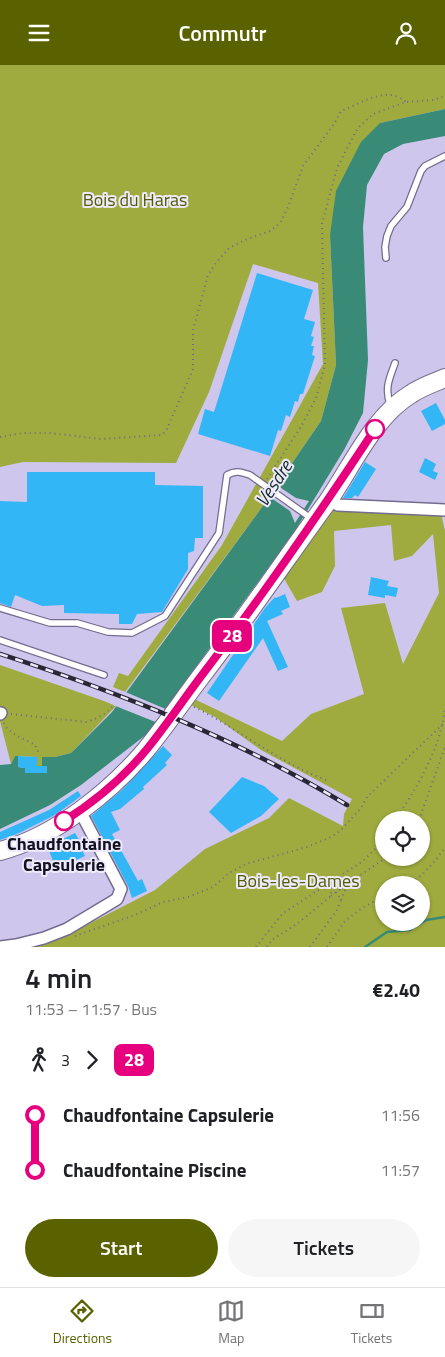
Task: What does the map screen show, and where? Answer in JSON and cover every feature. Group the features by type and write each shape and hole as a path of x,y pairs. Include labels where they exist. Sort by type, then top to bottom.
{"main road":[{"path":"0,851 10,849 48,831 80,811 135,762 230,639 308,516 328,500 375,429 391,409 415,391 445,378"}],"street":[{"path":"328,500 338,505 445,509"},
{"path":"0,947 44,938 67,929 117,899 121,889 80,811"}],"lane":[{"path":"386,258 385,247 391,226 407,207 421,171 445,155"},
{"path":"391,409 387,395 387,385 395,363"},
{"path":"0,608 50,623 77,623 108,632 132,633 165,616 219,533 227,475 240,471 250,475 308,516"},
{"path":"0,640 104,675"}],"path":[{"path":"0,437 22,433 50,433 101,439 162,435 170,425 193,369 193,330 208,275 216,263 229,248 270,231 280,223 288,207 303,165 334,124 341,111 386,93 399,96 406,102"},
{"path":"264,485 302,425 316,398 325,365 322,225 337,168 357,129 373,114 406,102 434,100 445,96"},
{"path":"182,701 215,717 289,764 326,780"},
{"path":"39,754 35,745 12,733 4,726 1,713 86,722 93,720 113,706"},
{"path":"401,811 415,792 424,773 444,723 445,709"},
{"path":"71,938 136,915 164,901 188,897 213,887 230,873 246,864 307,847 331,837 341,830 361,808 367,797 444,723"},
{"path":"422,811 445,747"},
{"path":"420,876 430,868 445,847"},
{"path":"256,947 282,914 363,861 375,849"},
{"path":"267,947 272,940 298,923 340,889 375,865"},
{"path":"331,883 331,896"},
{"path":"331,883 341,900"},
{"path":"310,947 337,910 348,884"},
{"path":"327,947 345,921 375,901"}],"green space":[{"name":"Bois du Haras","path":"0,65 445,65 445,109 380,123 330,235 336,365 321,421 260,510 125,692 113,687 119,673 128,676 222,545 323,364 318,283 253,264 209,392 176,463 23,462 0,467"},
{"name":"Bois-les-Dames","path":"333,503 440,509 445,531 445,947 30,947 69,934 155,890 205,849 269,818 289,798 343,826 344,814 352,799 261,750 215,717 189,704 192,698 282,741 311,714 364,694 341,608 385,603 403,664 439,593 433,534 412,556 394,561 391,525 334,531 335,566 322,592 297,601 282,575"},
{"path":"0,665 116,706 71,753 55,757 42,757 42,766 37,766 37,757 15,756 11,764 0,721"}],"shaded area":[{"name":"Vesdre","path":"445,109 445,136 403,144 384,154 367,185 363,227 368,360 363,413 344,450 293,534 147,734 81,785 50,805 0,829 0,765 11,764 15,756 18,756 18,767 25,768 26,773 47,773 47,766 42,766 42,757 55,757 71,753 112,712 260,510 321,421 336,365 330,235 336,191 361,142 380,123"}],"pier":[{"path":"275,484 296,498 309,501 295,523 290,511 267,495"},
{"path":"123,691 168,710 158,723 113,705"}],"building":[{"path":"257,273 313,290 304,319 315,322 311,336 314,337 311,346 314,346 312,355 315,356 303,394 300,394 298,402 295,401 290,417 286,415 281,431 278,430 270,456 198,434 205,409 214,412"},
{"path":"436,403 445,420 445,424 432,431 421,411"},
{"path":"425,458 436,464 433,471 438,473 435,480 419,472"},
{"path":"365,462 376,469 358,497 355,495 352,498 343,498"},
{"path":"27,472 155,472 155,485 203,486 203,538 195,538 194,551 188,553 188,569 162,612 137,614 132,624 119,624 119,614 64,613 64,605 42,606 15,595 11,607 0,603 0,501 27,502"},
{"path":"371,577 389,581 387,586 398,588 396,597 385,595 385,598 368,595"},
{"path":"285,594 290,607 281,611 283,614 267,621 288,667 278,671 263,638 219,701 207,693 265,608 275,597"},
{"path":"163,746 172,755 165,763 167,765 143,787 144,789 120,809 111,812 120,830 112,834 138,881 142,879 147,891 132,898 128,886 91,816 122,790"},
{"path":"18,756 38,757 37,766 47,766 47,773 25,773 25,768 18,767"},
{"path":"242,777 264,786 279,799 261,816 231,833 209,812"},
{"path":"78,791 81,796 55,815 17,834 0,840 0,832 49,810"},
{"path":"75,833 82,845 80,846 85,856 56,869 48,848"}],"waterway":[{"path":"365,947 387,932 410,930 426,920 445,917"}],"railway":[{"path":"0,654 90,685 178,719 264,759 347,805"}],"bus line":[{"name":"28","path":"64,821 80,811 109,787 146,751 230,639 328,500 375,429"}],"place":[{"name":"Chaudfontaine Capsulerie","path":"64,821"}]}
